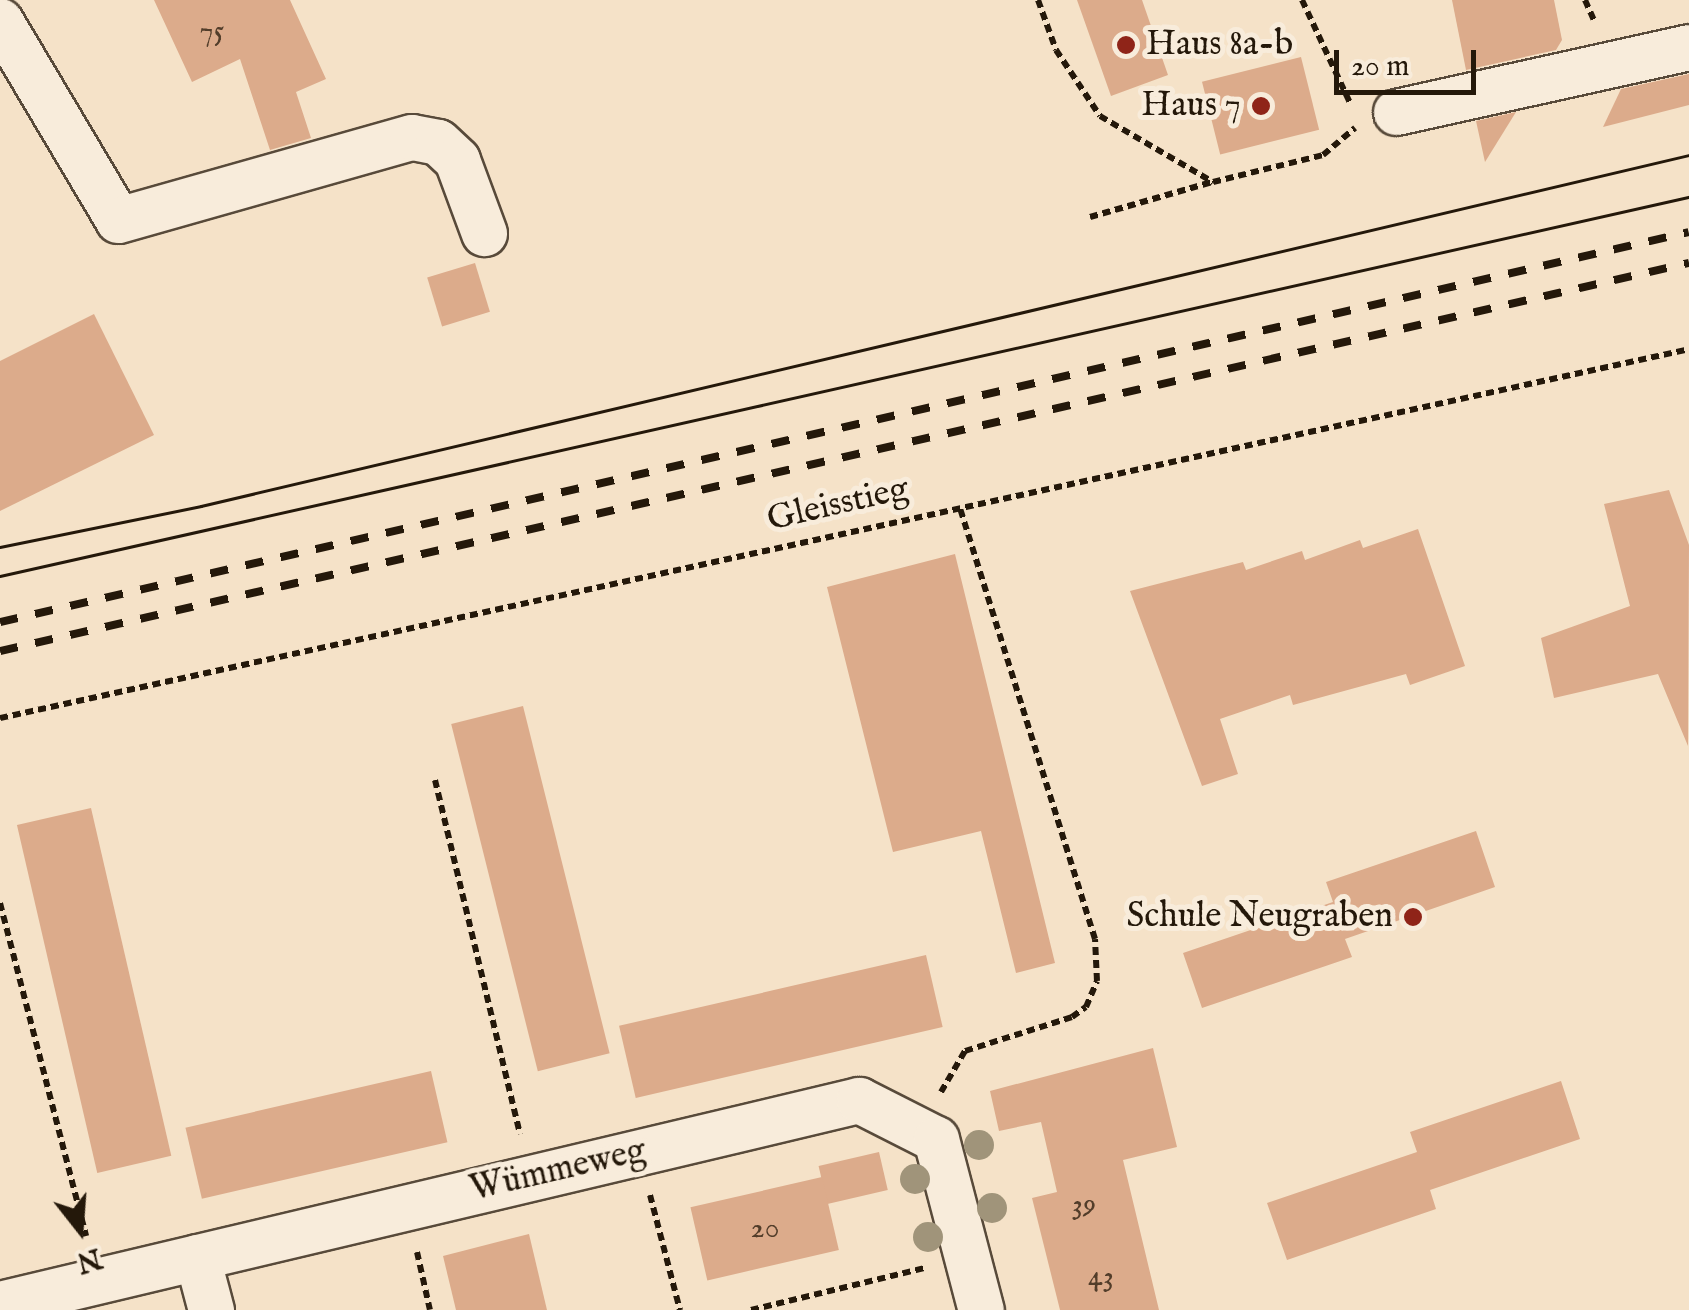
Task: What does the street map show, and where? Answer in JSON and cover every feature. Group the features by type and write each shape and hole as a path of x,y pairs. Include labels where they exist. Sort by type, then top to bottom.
{"street":[{"path":"0,22 118,220 412,137 438,142 457,160 484,233"},
{"path":"1396,112 1689,47"},
{"name":"Wümmeweg","path":"0,1304 859,1100 936,1140 981,1310"},
{"path":"197,1257 210,1310"}],"path":[{"path":"1038,0 1056,50 1100,116 1213,182"},
{"path":"1090,217 1323,155 1359,124 1302,0"},
{"name":"Gleisstieg","path":"0,718 1689,349"},
{"path":"898,1120 943,1090 965,1051 1072,1017 1086,1007 1097,981 1095,938 960,507"},
{"path":"435,780 530,1178"},
{"path":"0,902 98,1280"},
{"path":"639,1152 680,1310"},
{"path":"407,1206 430,1310"},
{"path":"750,1310 968,1257"}],"building":[{"path":"154,0 290,0 326,79 296,92 311,138 270,150 240,59 192,82"},
{"name":"Haus 8a-b","path":"1077,0 1142,0 1168,75 1111,96"},
{"path":"1452,0 1554,0 1562,40 1556,50 1466,70"},
{"name":"Haus 7","path":"1301,57 1319,130 1220,154 1202,82"},
{"path":"1689,74 1689,105 1603,127 1621,89"},
{"path":"1516,112 1485,162 1476,121"},
{"path":"475,263 490,312 442,326 427,278"},
{"path":"94,314 154,435 0,511 0,361"},
{"path":"1669,490 1689,545 1688,746 1658,674 1554,698 1541,638 1630,606 1604,504"},
{"path":"1418,529 1465,666 1410,685 1406,674 1293,705 1290,695 1220,719 1238,774 1202,786 1130,591 1243,562 1246,570 1302,551 1305,560 1360,540 1363,548"},
{"path":"955,554 1055,963 1016,973 981,831 893,852 827,587"},
{"path":"523,706 610,1053 538,1071 451,724"},
{"path":"91,808 171,1156 97,1173 17,825"},
{"path":"1476,831 1495,887 1345,939 1352,957 1202,1008 1183,953 1333,902 1326,882"},
{"path":"926,955 943,1027 636,1098 619,1026"},
{"path":"1153,1048 1177,1147 1123,1160 1159,1310 1060,1310 1032,1198 1057,1192 1041,1122 999,1131 990,1091"},
{"path":"431,1071 447,1142 202,1199 185,1128"},
{"path":"1561,1081 1580,1139 1430,1190 1436,1209 1287,1260 1267,1203 1417,1152 1410,1132"},
{"path":"879,1152 888,1190 827,1204 819,1166"},
{"path":"822,1177 839,1250 707,1280 690,1207"},
{"path":"529,1234 547,1310 456,1310 443,1256"}],"tram line":[{"path":"0,547 201,506 1689,155"},
{"path":"0,576 1689,197"}],"railway":[{"path":"0,622 1689,232"},
{"path":"0,651 1689,263"}],"place":[{"name":"Haus 8a-b","path":"1126,45"},
{"name":"Haus 7","path":"1261,106"},
{"name":"Schule Neugraben","path":"1413,917"}]}
